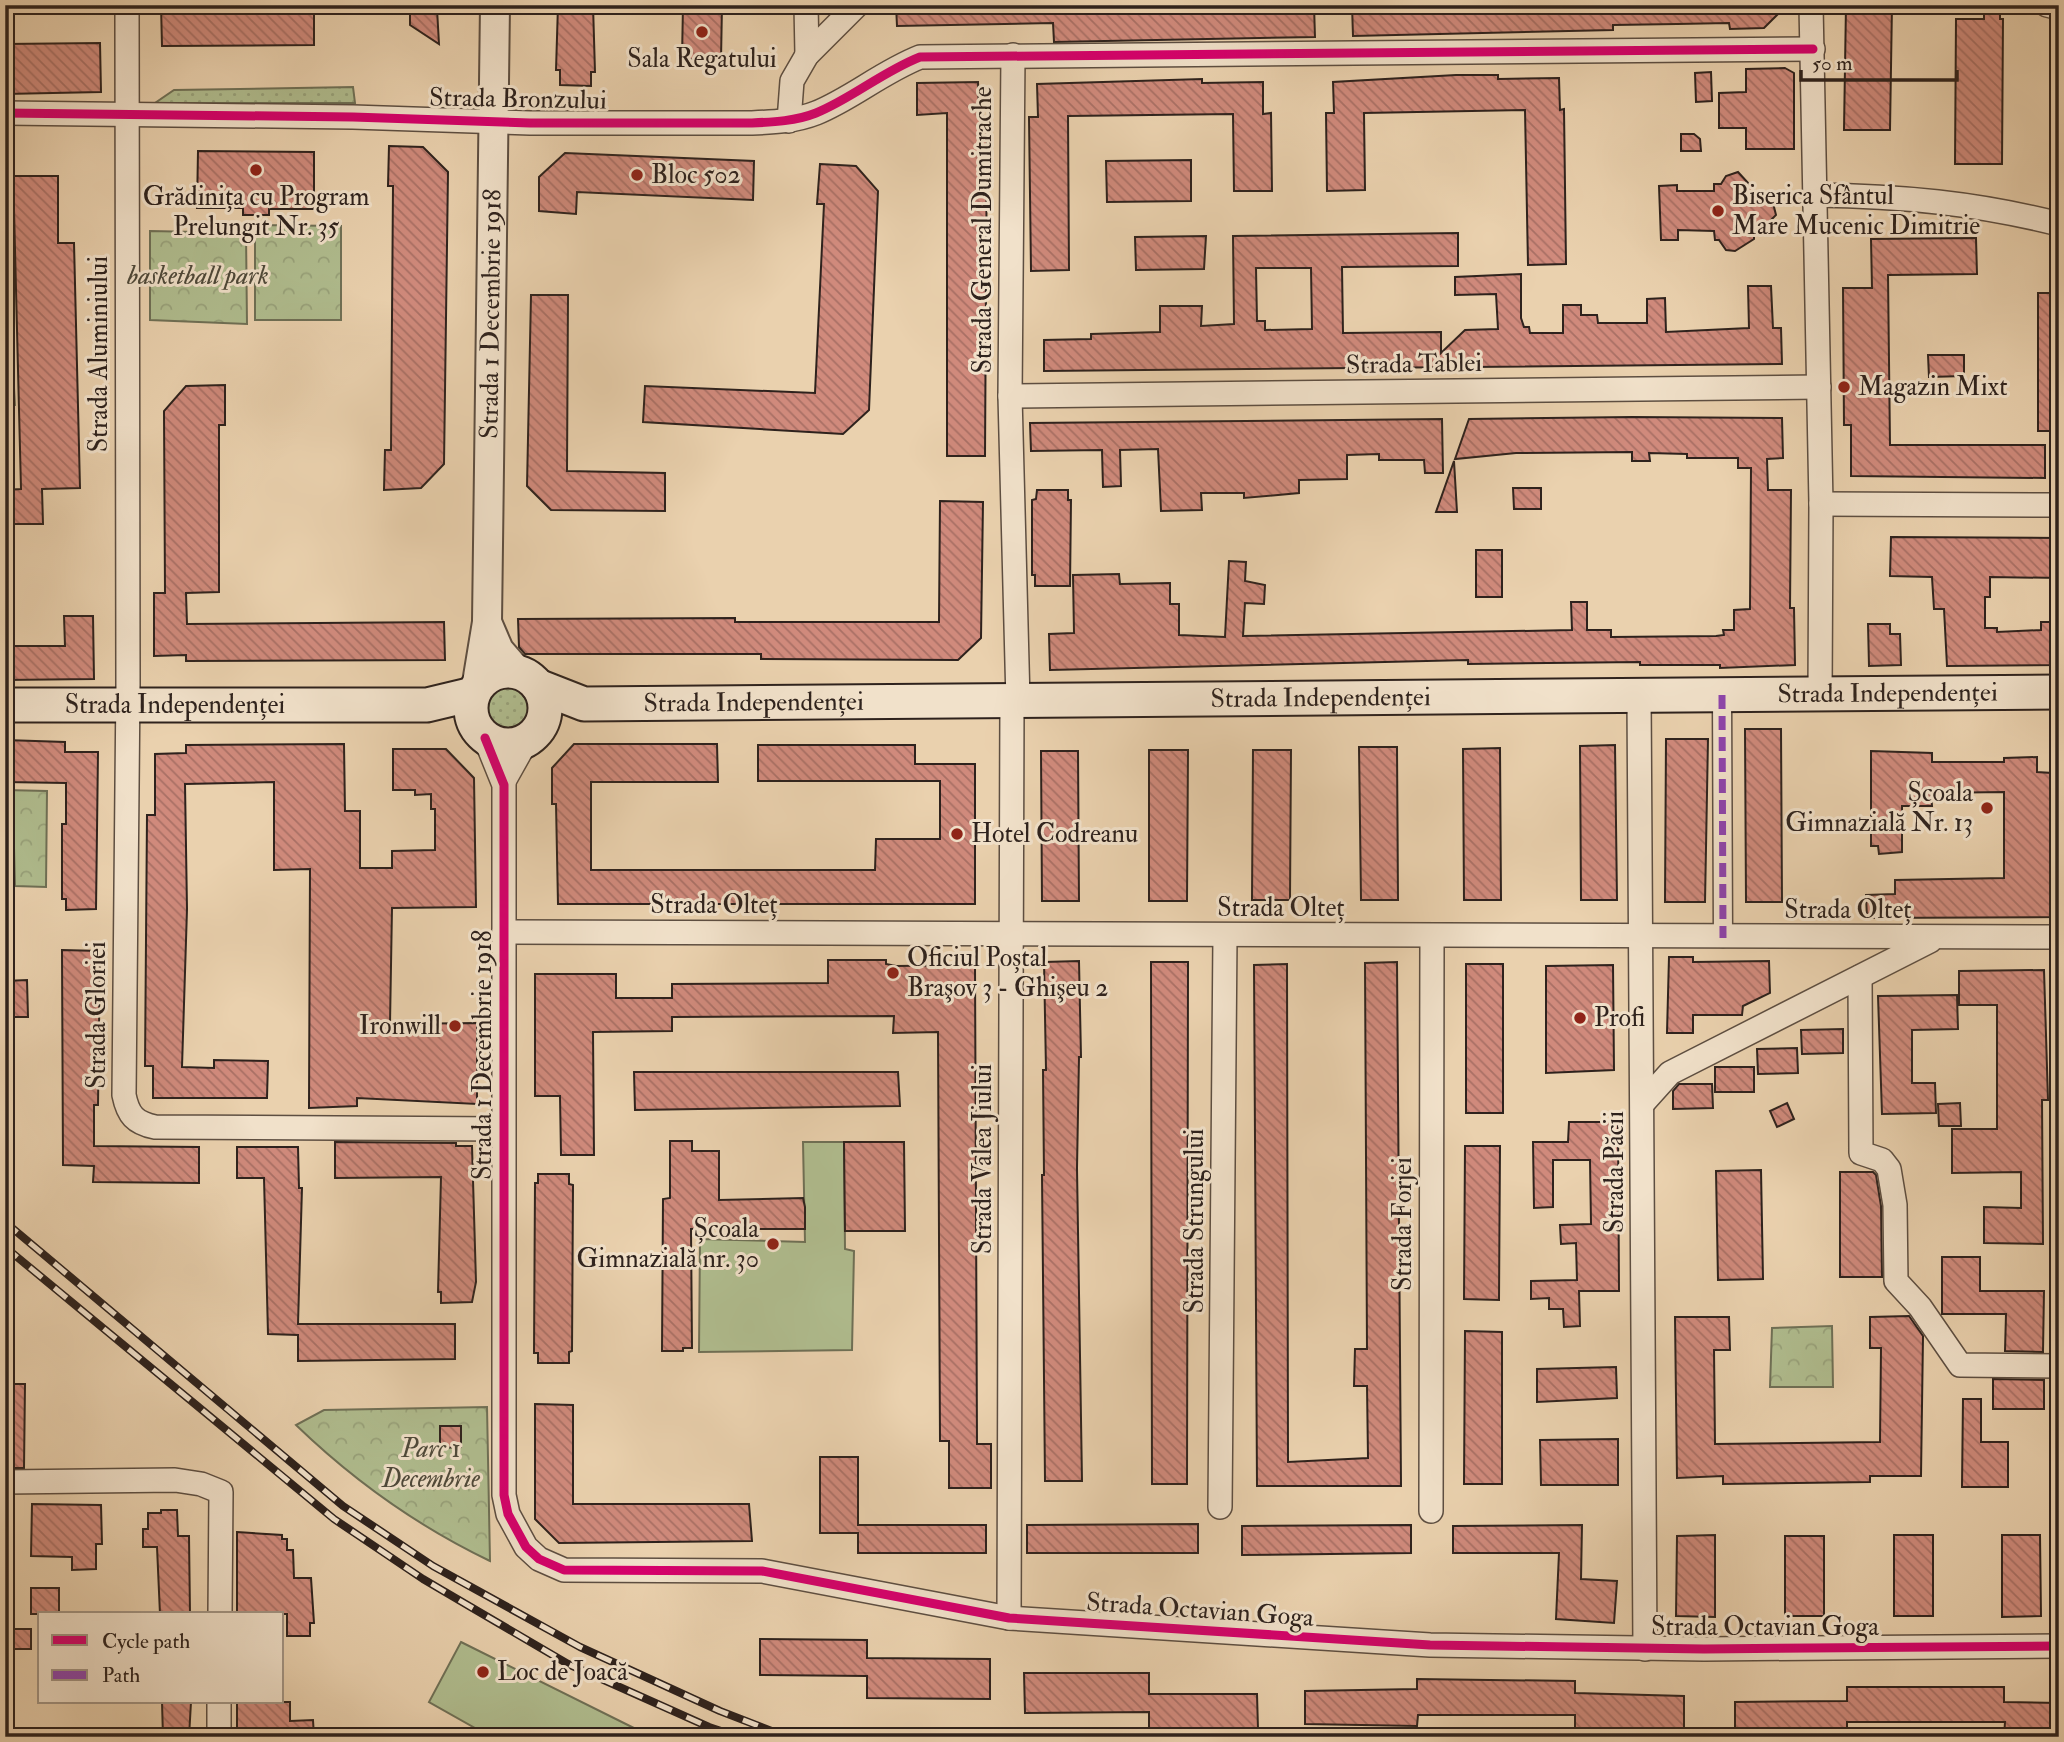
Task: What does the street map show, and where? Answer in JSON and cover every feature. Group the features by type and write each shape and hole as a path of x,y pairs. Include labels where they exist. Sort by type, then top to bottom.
{"main road":[{"path":"532,736 545,709 528,679 497,672 488,677 477,711 506,745 532,736 584,704"},
{"name":"Strada Independenței","path":"528,679 584,704 2059,692"},
{"name":"Strada Independenței","path":"5,705 427,705 477,711"}],"street":[{"name":"Strada Aluminiului","path":"127,5 128,704"},
{"name":"Strada 1 Decembrie 1918","path":"495,5 487,622 477,711 504,781 503,1376"},
{"path":"806,5 807,55"},
{"path":"789,121 792,81 807,55 857,5"},
{"path":"1811,5 1821,504 1820,694"},
{"path":"2047,5 2059,8"},
{"name":"Strada General Dumitrache","path":"1015,701 1010,396 1013,55 1813,49"},
{"name":"Strada Bronzului","path":"5,113 127,113 530,123 789,121 817,113 891,68 920,57 1013,55"},
{"path":"1815,195 1926,198 2005,209 2059,224"},
{"name":"Strada Tablei","path":"1010,396 1819,387"},
{"path":"1821,504 2059,505"},
{"name":"Strada 1 Decembrie 1918","path":"487,622 499,650 528,679"},
{"name":"Strada Păcii","path":"1639,695 1645,1649"},
{"path":"1722,695 1723,938"},
{"name":"Strada Valea Jiului","path":"1009,1618 1015,701"},
{"name":"Strada Gloriei","path":"128,704 124,1095 131,1117 141,1124 155,1127 503,1129"},
{"name":"Strada 1 Decembrie 1918","path":"504,781 532,736"},
{"name":"Strada Olteț","path":"504,932 2059,937"},
{"name":"Strada Strungului","path":"1220,1507 1225,936"},
{"name":"Strada Forjei","path":"1431,1511 1432,937"},
{"path":"1643,1103 1670,1073 1935,938"},
{"path":"1860,977 1861,1153 1882,1160 1889,1170 1895,1205 1896,1280 1920,1307 1960,1365 2059,1366"},
{"name":"Strada Octavian Goga","path":"503,1376 504,1495 516,1531 539,1559 564,1570 762,1571 1009,1618 1430,1645 1645,1649 2059,1646"},
{"path":"5,1482 174,1480 201,1483 221,1492 220,1612"},
{"path":"219,1704 219,1737"}],"green space":[{"path":"353,87 355,103 155,103 174,90"},
{"path":"255,225 341,226 341,320 255,320"},
{"name":"basketball park","path":"150,231 246,233 247,324 150,320"},
{"path":"5,336 11,336 15,405 5,404"},
{"path":"507,684 524,691 531,708 524,725 507,732 490,725 483,708 490,691"},
{"path":"5,790 47,791 46,887 15,886 14,848 5,847"},
{"path":"803,1142 844,1142 845,1249 854,1251 852,1350 699,1352 700,1239 805,1242"},
{"path":"1832,1326 1833,1387 1770,1387 1772,1328"},
{"name":"Parc 1 Decembrie","path":"487,1407 490,1561 437,1533 387,1501 296,1425 324,1410"},
{"name":"Loc de Joacă","path":"461,1642 652,1737 491,1737 429,1702"}],"building":[{"path":"161,5 314,5 314,45 162,46"},
{"path":"558,5 593,5 595,72 591,72 591,86 560,85 560,70 556,70"},
{"name":"Sala Regatului","path":"683,5 722,5 721,60 682,59"},
{"path":"896,5 1314,5 1315,37 1054,42 1053,23 897,26"},
{"path":"1352,5 1787,5 1764,28 1730,29 1729,23 1613,25 1613,30 1353,36"},
{"path":"1846,5 1892,5 1890,130 1844,130"},
{"path":"1984,5 2000,5 2000,19 2003,19 2002,164 1955,164 1956,19 1984,19"},
{"path":"410,7 437,9 439,44 410,25"},
{"path":"100,43 101,92 5,94 5,44"},
{"path":"1785,68 1794,73 1794,149 1746,149 1746,128 1719,128 1719,93 1746,92 1746,69"},
{"path":"1711,72 1712,101 1696,102 1695,73"},
{"path":"1498,75 1498,79 1559,78 1560,110 1564,109 1566,264 1528,265 1525,110 1364,113 1365,190 1327,191 1326,113 1334,113 1333,82"},
{"path":"1202,79 1202,83 1263,82 1263,114 1271,113 1272,191 1234,191 1233,114 1068,116 1069,270 1031,271 1029,117 1038,117 1037,84"},
{"path":"978,82 979,113 983,113 983,123 987,123 985,456 947,456 947,113 917,115 917,83"},
{"path":"1681,134 1694,134 1700,139 1701,151 1681,151"},
{"path":"389,146 423,147 448,172 444,464 421,488 384,490 385,450 391,450 393,186 388,186"},
{"name":"Grădinița cu Program Prelungit Nr. 35","path":"198,151 314,152 314,209 269,209 269,215 243,215 243,208 197,208"},
{"path":"565,153 754,161 753,200 577,192 576,214 539,211 539,177"},
{"path":"1191,160 1191,201 1107,202 1106,161"},
{"path":"820,164 856,166 878,191 869,410 843,434 643,422 645,386 815,393 824,204 817,204"},
{"name":"Biserica Sfântul Mare Mucenic Dimitrie","path":"1738,172 1749,184 1753,184 1754,193 1764,194 1774,207 1776,215 1765,226 1764,232 1754,232 1754,239 1735,251 1726,250 1719,240 1715,240 1714,231 1678,230 1678,240 1661,240 1659,186 1677,185 1677,191 1714,191 1714,184 1721,184 1726,176"},
{"path":"5,176 58,176 58,243 74,243 80,488 42,489 43,524 5,524 5,490 21,489 14,210 5,210"},
{"path":"1458,233 1458,266 1342,267 1343,333 1441,332 1441,353 1465,330 1498,329 1496,294 1455,295 1455,277 1521,274 1521,318 1524,327 1529,327 1530,333 1563,333 1563,305 1581,305 1581,315 1597,315 1598,323 1647,323 1647,299 1665,298 1666,332 1749,328 1748,286 1771,286 1773,328 1781,328 1782,364 1044,371 1044,340 1091,339 1091,334 1160,332 1160,306 1202,306 1201,326 1234,324 1233,236","holes":["1256,268 1311,268 1312,329 1265,330 1265,321 1257,321"]},
{"path":"1206,236 1204,269 1136,270 1135,237"},
{"path":"1976,238 1977,274 1888,275 1890,445 2045,445 2045,478 1851,476 1851,425 1844,425 1843,288 1872,288 1871,239"},
{"path":"2038,293 2059,293 2059,431 2038,431"},
{"path":"531,295 568,295 567,471 665,473 665,511 551,510 527,486"},
{"path":"1928,355 1964,355 1964,376 1929,377"},
{"path":"225,385 225,425 219,425 219,592 186,593 187,624 444,622 445,660 186,661 186,655 154,656 154,593 165,593 164,411 186,386"},
{"path":"1782,418 1783,458 1767,459 1768,490 1791,490 1790,608 1794,608 1795,665 1720,668 1720,665 1640,665 1640,662 1468,664 1468,660 1050,670 1049,634 1074,633 1073,575 1119,574 1120,584 1170,583 1170,604 1179,604 1179,635 1225,637 1229,561 1246,562 1245,581 1265,585 1264,604 1245,603 1243,636 1572,630 1571,602 1587,602 1587,630 1611,630 1611,637 1724,635 1723,630 1734,630 1734,610 1750,609 1751,468 1738,468 1738,458 1687,458 1687,454 1649,453 1650,461 1632,461 1632,452 1516,453 1455,459 1469,419"},
{"path":"1442,419 1443,473 1425,473 1424,460 1379,460 1379,454 1347,455 1347,479 1299,480 1299,493 1244,498 1244,493 1201,493 1202,510 1161,511 1158,449 1120,450 1121,486 1103,487 1102,450 1031,451 1030,423"},
{"path":"1454,461 1457,512 1436,512"},
{"path":"1513,488 1541,488 1541,509 1514,509"},
{"path":"1037,490 1068,490 1068,500 1071,500 1070,586 1035,586 1035,575 1032,575 1032,500 1036,499"},
{"path":"940,501 983,502 981,638 958,660 761,659 761,654 525,654 519,647 518,619 735,618 735,622 939,622"},
{"path":"1891,537 2059,538 2059,578 1990,577 1990,597 1985,597 1985,628 1997,628 1997,632 2041,630 2041,622 2059,622 2059,665 1947,666 1944,609 1934,609 1932,577 1890,576"},
{"path":"1476,550 1502,550 1502,597 1476,597"},
{"path":"64,616 93,616 94,679 5,680 5,646 65,646"},
{"path":"1868,624 1890,624 1890,634 1900,634 1901,665 1869,666"},
{"path":"1745,729 1781,729 1782,902 1746,902"},
{"path":"1666,739 1708,739 1705,902 1665,902"},
{"path":"5,740 65,742 65,752 98,752 96,909 66,910 66,899 62,899 62,824 66,824 66,783 5,782"},
{"path":"344,744 345,811 360,811 360,868 392,868 392,851 435,850 435,809 431,809 431,794 415,795 415,790 393,790 393,749 446,749 474,778 476,907 392,908 390,1024 477,1023 477,1104 357,1098 357,1106 309,1108 310,869 274,870 274,782 185,784 187,909 182,1067 214,1068 214,1060 268,1061 267,1098 153,1098 153,1066 145,1066 147,815 155,815 155,754 186,753 186,745"},
{"path":"574,744 717,744 718,782 591,782 591,870 875,870 876,839 940,839 940,781 758,781 758,745 915,745 915,764 975,764 975,904 558,904 556,804 552,804 552,768"},
{"path":"1615,745 1617,900 1581,900 1580,746"},
{"path":"1359,747 1397,747 1398,900 1361,900"},
{"path":"1500,748 1501,900 1464,900 1463,749"},
{"path":"1149,750 1188,750 1187,901 1149,901"},
{"path":"1253,750 1291,750 1290,900 1252,900"},
{"path":"1041,751 1078,751 1079,901 1042,901"},
{"path":"1871,751 1932,753 1932,762 2004,762 2004,758 2037,757 2037,772 2052,773 2053,878 2059,878 2059,917 1867,918 1866,895 1895,894 1895,880 2004,878 2004,792 1931,793 1932,806 1902,806 1902,852 1879,854 1878,846 1871,846"},
{"path":"62,950 100,951 98,1105 94,1105 94,1146 199,1147 199,1183 93,1182 94,1166 63,1165"},
{"path":"1669,957 1693,957 1693,962 1769,961 1770,993 1743,1006 1742,1015 1693,1015 1693,1033 1667,1033"},
{"path":"828,960 886,960 886,964 896,966 975,965 977,1444 991,1444 991,1488 949,1488 949,1441 940,1441 938,1032 893,1033 894,1016 672,1017 672,1031 593,1032 594,1155 561,1155 560,1096 535,1096 535,974 616,974 616,998 672,998 672,984 828,983"},
{"path":"1079,961 1081,1057 1077,1168 1082,1481 1045,1481 1042,1175 1043,1070 1046,1070 1044,962"},
{"path":"1151,962 1188,962 1187,1484 1152,1484"},
{"path":"1397,962 1401,1486 1257,1486 1254,965 1287,964 1288,1462 1368,1458 1367,1386 1354,1386 1355,1349 1367,1349 1365,963"},
{"path":"1466,964 1503,964 1503,1113 1466,1113"},
{"name":"Profi","path":"1613,965 1614,1070 1546,1073 1546,966"},
{"path":"2044,970 2048,1100 2042,1100 2043,1244 1984,1243 1984,1207 2021,1208 2021,1172 1952,1173 1952,1129 1997,1129 1997,1005 1959,1005 1959,971"},
{"path":"27,980 28,1017 5,1017 5,981"},
{"path":"1957,995 1958,1029 1912,1030 1912,1083 1935,1083 1936,1113 1882,1114 1878,996"},
{"path":"1843,1029 1843,1053 1802,1054 1801,1030"},
{"path":"1797,1048 1798,1073 1758,1074 1757,1049"},
{"path":"1715,1067 1754,1067 1754,1092 1715,1092"},
{"path":"634,1072 898,1072 900,1106 635,1110"},
{"path":"1679,1084 1712,1084 1713,1108 1673,1109 1673,1091"},
{"path":"1787,1103 1794,1119 1777,1127 1770,1111"},
{"path":"1960,1103 1961,1126 1939,1126 1938,1104"},
{"path":"1569,1122 1618,1122 1619,1291 1579,1291 1580,1326 1564,1327 1563,1309 1549,1309 1549,1298 1531,1299 1531,1281 1577,1280 1576,1243 1561,1244 1560,1225 1591,1224 1590,1160 1553,1160 1553,1207 1534,1208 1533,1142 1568,1142"},
{"name":"Școala Gimnazială nr. 30","path":"670,1141 692,1141 692,1151 719,1151 719,1200 803,1198 805,1207 805,1229 691,1229 692,1348 683,1348 683,1351 662,1351 663,1199 670,1198"},
{"path":"335,1142 456,1143 456,1146 472,1146 476,1282 472,1302 441,1303 441,1292 438,1292 441,1177 335,1178"},
{"path":"844,1142 904,1142 905,1231 845,1231"},
{"path":"1465,1146 1500,1146 1499,1300 1464,1299"},
{"path":"237,1147 298,1147 299,1188 302,1188 298,1324 455,1324 455,1359 298,1361 298,1335 268,1334 264,1178 237,1178"},
{"path":"1761,1170 1763,1279 1718,1280 1716,1171"},
{"path":"1840,1172 1873,1172 1876,1175 1881,1206 1882,1277 1840,1277"},
{"path":"538,1174 569,1174 569,1184 573,1185 572,1351 569,1352 569,1363 538,1363 538,1353 534,1353 535,1183 538,1183"},
{"path":"1942,1257 1980,1257 1980,1291 2044,1291 2043,1352 2005,1351 2006,1314 1942,1314"},
{"path":"1909,1316 1923,1336 1921,1476 1870,1476 1870,1482 1723,1484 1723,1476 1677,1478 1675,1317 1729,1317 1730,1350 1714,1350 1715,1444 1880,1442 1881,1348 1870,1348 1870,1317"},
{"path":"1465,1331 1502,1332 1502,1484 1464,1484"},
{"path":"1616,1367 1617,1398 1537,1402 1537,1369"},
{"path":"1993,1379 2044,1380 2044,1409 1993,1409"},
{"path":"5,1384 25,1384 24,1468 5,1468"},
{"path":"1963,1399 1981,1399 1981,1442 2008,1442 2008,1487 1962,1487"},
{"path":"535,1404 573,1405 573,1504 749,1504 752,1541 559,1543 535,1519"},
{"path":"440,1426 461,1426 461,1447 440,1448"},
{"path":"1618,1439 1618,1485 1541,1485 1540,1440"},
{"path":"820,1457 858,1457 858,1525 986,1525 986,1553 858,1553 858,1533 820,1533"},
{"path":"32,1504 101,1505 102,1544 96,1544 96,1569 72,1570 72,1557 31,1556"},
{"path":"161,1510 177,1510 178,1536 189,1536 190,1612 160,1612 157,1547 143,1547 143,1529 148,1529 148,1513 161,1513"},
{"path":"1198,1524 1198,1553 1027,1553 1027,1525"},
{"path":"1411,1525 1411,1553 1242,1555 1242,1526"},
{"path":"1582,1525 1581,1579 1617,1581 1614,1623 1556,1619 1559,1553 1453,1553 1453,1526"},
{"path":"237,1532 282,1535 282,1539 287,1539 287,1550 293,1550 294,1578 311,1578 314,1623 310,1623 310,1636 287,1636 287,1614 284,1612 237,1612"},
{"path":"1715,1535 1715,1617 1676,1616 1677,1536"},
{"path":"1894,1535 1933,1535 1933,1616 1894,1616"},
{"path":"2002,1535 2040,1535 2041,1616 2002,1617"},
{"path":"1785,1536 1824,1536 1824,1616 1785,1616"},
{"path":"31,1588 59,1588 59,1612 31,1614"},
{"path":"5,1629 31,1629 31,1649 5,1649"},
{"path":"760,1639 867,1640 867,1658 990,1659 990,1699 867,1698 867,1676 760,1675"},
{"path":"1024,1673 1149,1673 1149,1694 1257,1694 1258,1729 1149,1730 1149,1712 1025,1713"},
{"path":"1417,1679 1575,1681 1575,1693 1684,1696 1684,1729 1575,1730 1575,1715 1418,1715 1417,1726 1305,1724 1305,1691 1417,1689"},
{"path":"1847,1687 2004,1687 2004,1702 2059,1703 2059,1737 2004,1737 2005,1722 1847,1722 1847,1736 1735,1734 1735,1702 1847,1701"},
{"path":"290,1702 290,1721 313,1720 314,1737 237,1737 237,1704"},
{"path":"162,1704 191,1704 189,1737 163,1737"}],"railway":[{"path":"5,1222 343,1506 433,1566 580,1647 720,1711 787,1737"},
{"path":"5,1247 334,1519 423,1579 568,1664 709,1727 739,1737"}],"marked path":[{"path":"1722,695 1723,938"}],"cycle path":[{"path":"5,113 353,117 530,123 752,123 777,122 816,113 920,57 1813,49"},
{"path":"485,738 504,785 504,1495 508,1514 526,1547 539,1559 564,1570 762,1571 1009,1618 1430,1645 1704,1649 2059,1646"}],"place":[{"name":"Sala Regatului","path":"702,32"},
{"name":"Grădinița cu Program Prelungit Nr. 35","path":"256,170"},
{"name":"Bloc 502","path":"637,175"},
{"name":"Biserica Sfântul Mare Mucenic Dimitrie","path":"1718,211"},
{"name":"Magazin Mixt","path":"1844,387"},
{"name":"Școala Gimnazială Nr. 13","path":"1987,808"},
{"name":"Hotel Codreanu","path":"957,834"},
{"name":"Oficiul Poștal Braşov 3 - Ghişeu 2","path":"893,973"},
{"name":"Profi","path":"1580,1018"},
{"name":"Ironwill","path":"455,1026"},
{"name":"Școala Gimnazială nr. 30","path":"773,1244"},
{"name":"Loc de Joacă","path":"483,1672"}]}
